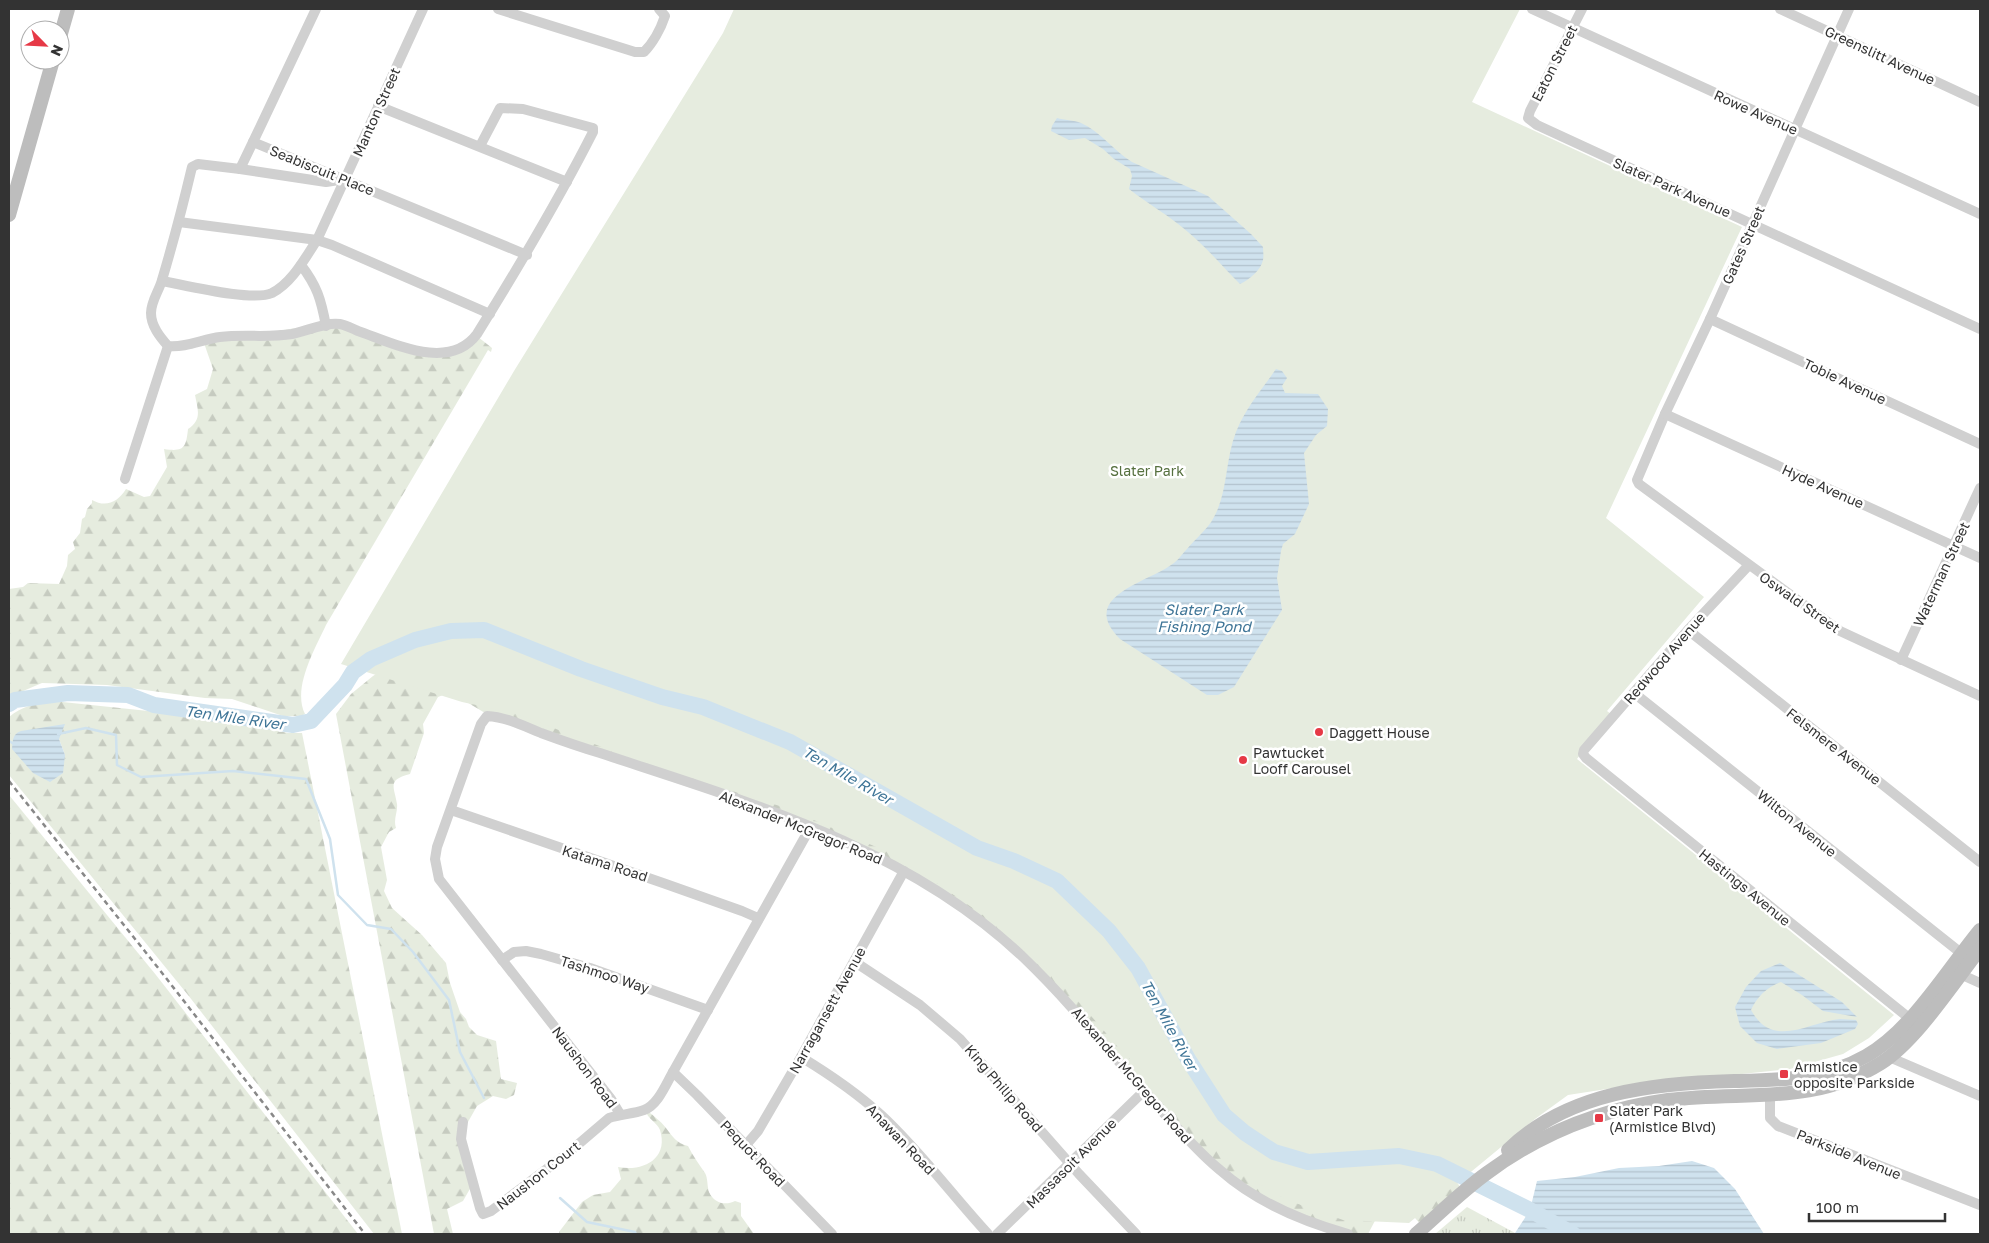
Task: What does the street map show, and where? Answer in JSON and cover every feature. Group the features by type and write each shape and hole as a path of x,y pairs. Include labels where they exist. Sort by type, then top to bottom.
{"main road":[{"path":"9,215 50,70"},
{"path":"1416,1234 1487,1173 1515,1143 1555,1114 1631,1090 1679,1084 1794,1080 1829,1072 1874,1052 1895,1034 1909,1018 1980,930"},
{"path":"1487,1173 1532,1144 1590,1117 1614,1110 1670,1100 1770,1096 1821,1089 1865,1072 1889,1058 1916,1031 1980,949"}],"street":[{"name":"Seabiscuit Place","path":"316,9 253,142 527,255"},
{"name":"Manton Street","path":"162,281 237,294 258,295 271,294 282,286 301,265 317,240 423,9"},
{"path":"498,9 635,52 644,52 664,22 665,16 659,9"},
{"name":"Rowe Avenue","path":"1532,9 1980,214"},
{"name":"Eaton Street","path":"1528,118 1582,9"},
{"name":"Greenslitt Avenue","path":"1780,9 1980,102"},
{"name":"Gates Street","path":"1637,480 1848,9"},
{"path":"378,106 568,182"},
{"path":"345,179 326,182 198,164 192,167 162,281 153,301 151,319 160,338 168,346 180,347 203,340 223,337 280,335 340,324 413,351 444,352 460,348 472,341 527,255 568,182 593,132 593,128 523,108 500,108 480,146"},
{"name":"Slater Park Avenue","path":"1528,118 1538,125 1980,329"},
{"path":"240,169 253,142"},
{"path":"179,222 317,240 385,267 490,314"},
{"path":"301,265 314,282 326,326"},
{"name":"Tobie Avenue","path":"1710,319 1980,444"},
{"path":"125,479 168,346"},
{"name":"Hyde Avenue","path":"1665,414 1980,558"},
{"name":"Oswald Street","path":"1637,480 1639,484 1748,566 1840,631 1980,696"},
{"name":"Waterman Street","path":"1901,660 1980,488"},
{"name":"Redwood Avenue","path":"1583,754 1584,750 1688,630 1748,566"},
{"name":"Felsmere Avenue","path":"1688,630 1980,862"},
{"name":"Wilton Avenue","path":"1634,693 1961,953"},
{"name":"Naushon Road","path":"487,716 481,724 437,847 434,859 439,879 611,1099 620,1114 646,1110 653,1104 673,1072 810,828"},
{"name":"Alexander McGregor Road","path":"487,716 498,716 556,738 760,807 853,845 904,871 957,905 1022,956 1074,1008 1144,1091 1204,1156 1238,1184 1258,1198 1298,1218 1348,1234"},
{"name":"Hastings Avenue","path":"1583,754 1909,1018"},
{"name":"Katama Road","path":"451,810 689,892 758,918"},
{"name":"Narragansett Avenue","path":"746,1145 758,1131 801,1057 904,871"},
{"name":"Tashmoo Way","path":"502,960 514,952 526,951 541,954 590,968 708,1010"},
{"name":"King Philip Road","path":"854,962 920,1005 960,1039 1136,1234"},
{"path":"1960,974 1980,983"},
{"name":"Anawan Road","path":"801,1057 827,1073 882,1116 924,1160 988,1234"},
{"path":"1889,1058 1980,1096"},
{"name":"Pequot Road","path":"673,1072 697,1094 832,1234"},
{"name":"Massasoit Avenue","path":"998,1234 1144,1091"},
{"name":"Parkside Avenue","path":"1770,1096 1770,1118 1778,1126 1980,1205"},
{"name":"Naushon Court","path":"463,1122 461,1139 483,1214 492,1211 609,1118 620,1114"}],"green space":[{"name":"Slater Park","path":"734,9 1520,9 1472,102 1742,227 1606,518 1704,597 1607,711 1611,714 1577,759 1894,1015 1869,1038 1843,1054 1790,1069 1626,1086 1568,1095 1535,1119 1409,1223 1343,1220 1287,1200 1242,1174 1192,1120 1118,1047 1059,979 996,924 897,856 786,808 640,762 518,714 462,702 341,664 514,371 723,33"},
{"path":"327,323 426,354 460,345 473,333 492,348 491,352 488,350 326,625 306,669 303,681 301,692 305,714 301,716 283,716 232,699 205,698 107,685 42,683 9,697 9,589 23,587 28,583 59,584 67,566 68,555 75,549 73,542 80,533 82,519 85,517 92,500 102,503 111,502 126,489 144,497 150,496 167,467 164,449 176,450 183,447 188,429 197,418 198,410 195,395 207,389 213,369 204,343"},
{"path":"393,663 646,703 1457,1182 1463,1192 1422,1226 1408,1210 1378,1215 1368,1234 1352,1234 1285,1213 1193,1147 1018,952 951,900 836,838 485,713 455,695 443,695 438,697 423,724 424,733 410,774 398,779 394,784 397,804 396,828 389,832 381,847 387,880 384,891 392,908 422,935 446,963 450,983 460,1012 466,1019 469,1027 477,1035 496,1041 501,1079 517,1083 514,1095 506,1099 493,1096 477,1106 468,1122 459,1128 471,1187 463,1201 447,1209 453,1234 434,1234 336,714 351,694"},
{"path":"53,701 215,718 288,733 302,733 402,1234 374,1234 188,995 9,775 9,717 35,704","holes":["16,733 59,739 65,755"]},
{"path":"9,795 156,975 358,1234 9,1234"},
{"path":"644,1108 675,1139 688,1146 707,1177 709,1192 714,1199 724,1203 735,1201 741,1203 741,1216 754,1234 560,1234 559,1232 582,1202 593,1195 610,1192 621,1179 618,1167 627,1168 645,1165 657,1156 661,1149 660,1130"},
{"path":"1467,1207 1517,1234 1435,1234"}],"water":[{"path":"1057,118 1078,122 1088,127 1132,162 1208,196 1263,247 1262,264 1257,271 1240,284 1188,232 1129,189 1132,176 1130,169 1085,138 1069,140 1051,131"},
{"name":"Slater Park Fishing Pond","path":"1276,369 1282,371 1287,378 1282,386 1285,393 1318,394 1328,409 1327,426 1316,435 1304,453 1309,504 1295,534 1283,544 1281,551 1277,578 1282,610 1234,687 1218,695 1207,695 1120,639 1109,624 1107,612 1111,601 1121,592 1174,563 1205,530 1219,507 1236,432 1249,407"},
{"path":"65,724 59,739 65,755 63,773 50,782 33,773 12,749 13,738 21,731"},
{"path":"1780,963 1842,1002 1857,1017 1823,1011 1781,982 1767,990 1753,1005 1751,1010 1760,1022 1770,1029 1792,1031 1828,1021 1840,1019 1856,1020 1858,1024 1855,1029 1821,1043 1777,1049 1757,1043 1740,1026 1735,1007 1746,987 1761,971"},
{"path":"1692,1161 1714,1168 1735,1189 1764,1234 1515,1233 1530,1210 1537,1181 1575,1177 1619,1168 1659,1166"}],"waterway":[{"name":"Ten Mile River","path":"9,704 15,700 68,693 128,695 154,705 293,725 311,721 345,685 353,672 371,659 415,640 451,631 484,630 581,669 662,697 703,707 790,742 977,848 1014,861 1057,881 1109,931 1138,968 1188,1059 1224,1115 1245,1133 1274,1152 1308,1162 1399,1156 1437,1164 1530,1210 1573,1234"},
{"path":"58,734 86,728 116,735 117,765 141,777 233,771 306,779 330,839 338,895 367,925 391,929 413,952 449,1000 460,1052 484,1098"},
{"path":"9,741 14,744"},
{"path":"560,1198 587,1222 635,1232 636,1234"}],"railway":[{"path":"9,781 159,969 365,1234"}],"place":[{"name":"Daggett House","path":"1319,732"},
{"name":"Pawtucket Looff Carousel","path":"1243,760"},
{"name":"Armistice opposite Parkside","path":"1784,1074"},
{"name":"Slater Park (Armistice Blvd)","path":"1599,1118"}]}
